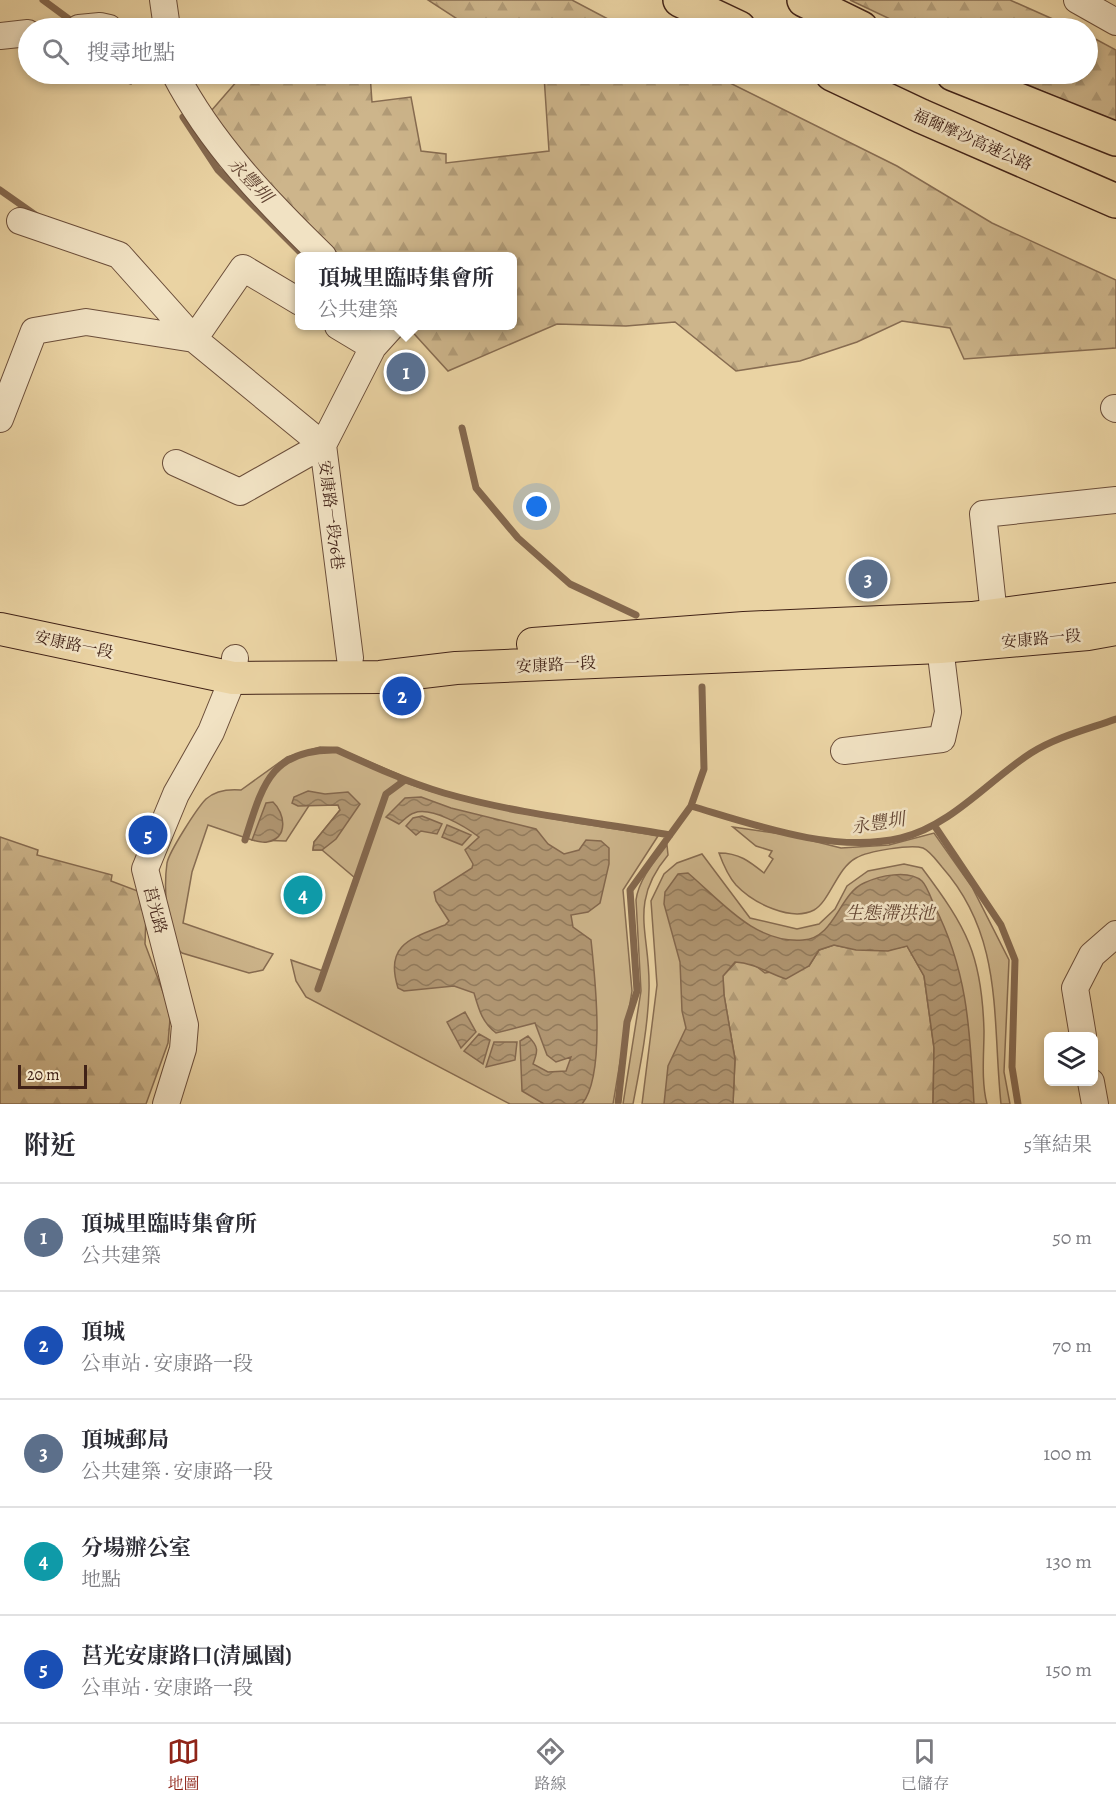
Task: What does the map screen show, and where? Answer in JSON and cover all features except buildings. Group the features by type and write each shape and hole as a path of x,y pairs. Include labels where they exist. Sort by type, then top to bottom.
{"highway":[{"path":"680,0 718,18"},
{"path":"804,0 841,18"},
{"name":"福爾摩沙高速公路","path":"853,84 921,117 1116,201"},
{"path":"978,84 1116,139"}],"main road":[{"name":"安康路一段","path":"0,615 234,668 744,628 994,615 1116,599"},
{"name":"安康路一段","path":"0,629 234,668 380,677 456,668 940,647 1088,634 1116,629"}],"street":[{"path":"163,0 166,18"},
{"path":"1077,0 1116,22"},
{"path":"0,36 18,34"},
{"path":"180,84 193,109 280,215 319,252"},
{"path":"20,221 118,255 194,339 323,445 240,492 176,463"},
{"path":"194,339 243,268 295,299"},
{"path":"0,419 34,331 86,322 194,339"},
{"name":"安康路一段76巷","path":"350,658 323,445 383,335 358,330"},
{"path":"994,615 983,514 1116,500"},
{"path":"843,752 942,739 948,712 940,647"},
{"name":"莒光路","path":"166,1104 183,1049 185,1025 145,869 176,794 210,732 234,668"},
{"path":"1082,1032 1075,987 1092,955 1116,934"},
{"path":"1092,1086 1095,1104"}],"green space":[{"path":"428,0 572,0 606,18 456,18"},
{"path":"850,0 1010,0 1050,18 888,18"},
{"path":"1098,40 1116,50 1116,124 1026,84 1098,84"},
{"path":"235,84 371,84 372,102 411,97 421,151 446,154 446,163 549,151 545,84 732,84 897,166 992,223 1116,280 1116,348 964,359 950,328 902,321 857,342 800,361 736,371 675,322 626,326 557,324 448,371 411,330 517,330 517,252 336,252 246,159 211,111"},
{"path":"320,747 337,748 400,775 398,780 461,800 526,814 658,836 623,890 632,991 613,1104 510,1104 306,997 296,981 291,960 323,971 355,878 322,850 313,850 314,842 340,810 338,805 310,804 286,841 252,840 208,825 192,872 183,923 273,954 263,970 249,973 182,953 176,946 167,911 167,863 196,811 206,799 214,794 227,790 241,790 287,757"},
{"path":"733,827 789,835 841,848 889,845 934,833 972,887 1009,960 1004,1072 1010,1104 1001,1104 995,1010 986,950 976,921 962,894 931,854 923,848 909,847 862,855 844,869 820,906 805,913 794,914 762,904 743,892 733,881 719,853 743,858 764,873 773,859 769,856 772,851 756,846"},
{"path":"0,837 38,850 37,855 112,875 111,881 140,892 147,887 145,944 166,1000 170,1019 168,1043 146,1104 0,1104"},
{"path":"667,845 668,855 655,873 644,904 649,970 647,1019 633,1104 623,1104 641,991 636,900 644,878"},
{"path":"702,854 750,918 797,929 819,924 835,909 847,886 868,871 904,864 922,868 961,926 975,962 983,1005 983,1077 987,1104 642,1104 657,985 651,901 664,874 677,863"},
{"path":"834,945 870,950 907,946 924,976 934,1048 933,1104 733,1104 735,1059 723,976 736,962 752,963 765,973 809,966 819,950"}],"water":[{"path":"308,791 325,794 348,792 360,804 336,839 322,850 313,850 314,842 340,810 338,805 298,806 292,803 294,797"},
{"path":"421,797 451,808 536,829 548,844 564,854 579,850 586,840 601,841 609,848 609,864 600,903 588,912 571,915 573,927 591,940 596,1001 594,1071 582,1104 544,1104 522,1091 520,1041 528,1036 532,1040 536,1046 533,1064 548,1072 566,1071 571,1057 556,1062 547,1055 535,1023 496,1033 484,1020 474,993 454,986 404,991 398,988 395,961 398,952 412,939 445,925 449,921 436,901 434,892 472,868 473,864 465,850 479,837 457,823 430,812 412,814 399,824 386,817 405,798"},
{"path":"273,802 282,818 283,825 279,836 267,842 252,840 266,803"},
{"path":"422,816 442,824 437,834 421,831 416,835 406,826 413,818"},
{"path":"447,825 471,835 462,845 442,837"},
{"name":"生態滯洪池","path":"688,873 726,908 754,928 769,935 803,940 823,932 848,896 864,883 885,876 901,875 916,877 922,881 945,930 961,978 969,1026 974,1104 933,1104 934,1048 924,976 907,946 888,951 856,950 834,945 819,950 809,966 786,979 755,966 735,962 723,976 735,1059 733,1104 664,1104 668,1066 686,1028 682,1011 680,962 664,904 665,892 678,874"},
{"path":"465,1012 476,1032 461,1048 447,1022"},
{"path":"479,1034 490,1040 483,1064 464,1051"},
{"path":"494,1042 517,1042 515,1060 486,1067"}],"waterway":[{"name":"永豐圳","path":"43,0 67,18"},
{"name":"永豐圳","path":"183,117 218,170 300,252"},
{"path":"0,190 37,216"},
{"name":"永豐圳","path":"462,428 476,488 518,538 570,584 636,615"},
{"name":"永豐圳","path":"618,1104 627,1022 637,991 630,890 691,806 704,769 702,687"},
{"name":"永豐圳","path":"691,806 768,829 822,840 875,842 901,838 919,832 953,813 1015,764 1041,747 1116,719"},
{"path":"245,840 257,803 272,774 297,756 315,751 337,750 376,768 444,793 528,812 670,835"},
{"path":"318,989 386,794 405,780"},
{"path":"934,825 1001,925 1015,960 1012,1067 1018,1104"}],"place":[{"name":"頂城里臨時集會所","path":"406,372"},
{"name":"頂城郵局","path":"868,579"},
{"name":"頂城","path":"402,696"},
{"name":"莒光安康路口(清風園)","path":"148,835"},
{"name":"分場辦公室","path":"303,895"}]}
